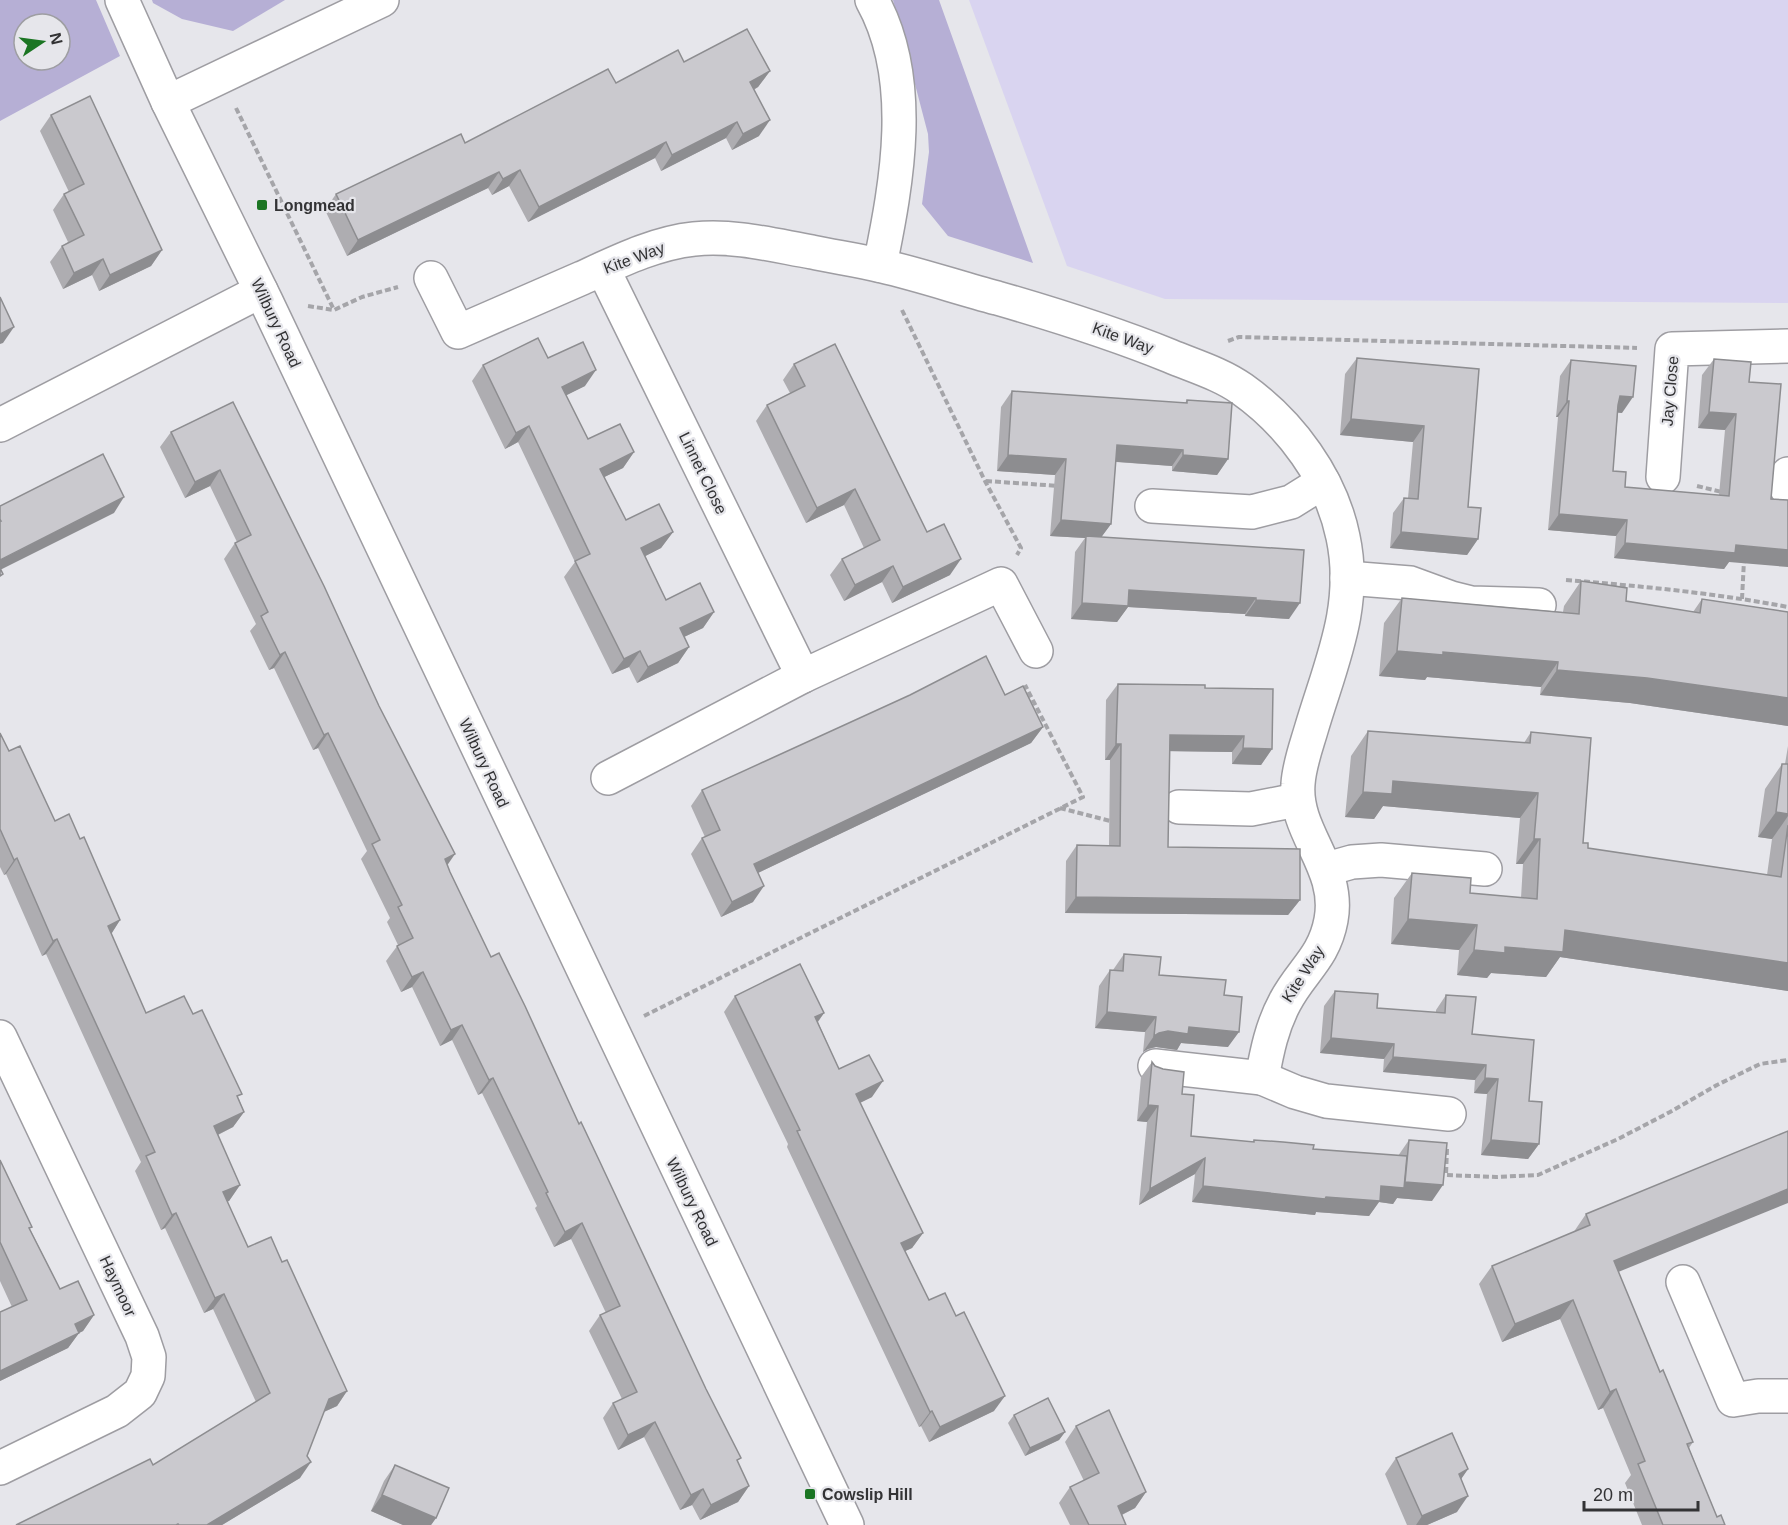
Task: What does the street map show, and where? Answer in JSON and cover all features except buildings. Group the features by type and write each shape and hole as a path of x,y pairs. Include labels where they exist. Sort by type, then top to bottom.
{"street":[{"name":"Wilbury Road","path":"122,0 168,102 261,291 847,1525"},
{"path":"168,102 382,0"},
{"path":"872,0 880,15 891,52 899,118 893,203 880,266"},
{"name":"Kite Way","path":"430,278 458,332 659,247 689,240 723,237 754,240 880,266 1067,318 1131,340 1227,380 1242,389 1268,411 1297,441 1323,482 1336,512 1344,539 1347,578 1342,635 1304,752 1298,779 1297,800 1305,825 1327,869 1333,906 1331,923 1318,956 1287,998 1275,1022 1262,1078"},
{"name":"Linnet Close","path":"603,269 803,676"},
{"path":"0,425 261,291"},
{"name":"Jay Close","path":"1663,477 1672,349 1788,346"},
{"path":"1152,506 1251,512 1291,502 1323,482"},
{"path":"1347,578 1410,583 1471,603 1539,605"},
{"path":"608,778 803,676 1001,584 1036,651"},
{"path":"1179,807 1251,809 1297,800"},
{"path":"1327,869 1352,862 1381,860 1485,869"},
{"name":"Haymoor","path":"0,1037 142,1336 149,1357 148,1376 140,1393 117,1411 0,1468"},
{"path":"1155,1066 1262,1078 1326,1101 1449,1114"},
{"path":"1683,1282 1733,1400 1758,1396 1788,1396"}],"path":[{"path":"222,77 334,310"},
{"path":"880,266 985,481 1022,548 1001,584"},
{"path":"310,306 334,310 362,297 430,278"},
{"path":"1180,360 1239,337 1672,349"},
{"path":"1663,477 1726,493"},
{"path":"985,481 1065,486"},
{"path":"1742,598 1745,551"},
{"path":"1539,605 1550,579 1662,588 1742,598 1788,608"},
{"path":"611,1032 1083,796 1017,670 1036,651"},
{"path":"1059,808 1124,825"},
{"path":"1449,1114 1446,1175 1496,1177 1538,1175 1670,1112 1760,1064 1788,1060"}],"shaded area":[{"path":"0,0 96,0 120,56 0,121"},
{"path":"152,0 285,0 233,31 182,19 153,3"},
{"path":"893,0 939,0 1033,263 948,236 922,204 929,152 928,134"},
{"path":"969,0 1788,0 1788,303 1165,299 1067,266"}],"place":[{"name":"Longmead","path":"262,205"},
{"name":"Cowslip Hill","path":"810,1494"}]}
